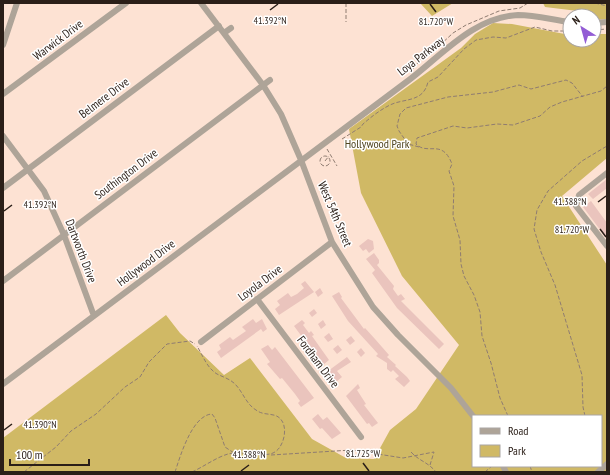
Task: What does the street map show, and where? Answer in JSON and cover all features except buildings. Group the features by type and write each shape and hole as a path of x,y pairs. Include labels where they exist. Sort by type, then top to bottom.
{"street":[{"path":"3,45 18,3"},
{"name":"Warwick Drive","path":"3,94 126,3"},
{"name":"West 54th Street","path":"201,3 263,85 281,114 301,160 332,242 373,307 398,335 451,388 472,415"},
{"name":"Loya Parkway","path":"301,160 420,72 479,25 494,18 520,15 562,21"},
{"name":"Belmere Drive","path":"3,188 219,26"},
{"path":"224,33 231,28"},
{"name":"Southington Drive","path":"3,281 270,80"},
{"name":"Dartworth Drive","path":"3,136 44,191 64,235 94,316"},
{"name":"Hollywood Drive","path":"3,384 301,160"},
{"path":"607,173 579,195 576,206 607,246"},
{"name":"Loyola Drive","path":"201,342 332,242"},
{"name":"Fordham Drive","path":"257,299 361,437"},
{"path":"598,472 607,464"}],"path":[{"path":"346,3 346,22"},
{"path":"595,3 607,6"},
{"path":"342,139 361,128 363,124 387,106 412,100 426,90 428,82 438,77 464,49 476,40 493,37 506,38 535,27 552,31 562,31"},
{"path":"508,415 500,398 482,336 478,306 464,276 461,264 460,240 453,216 454,186 449,172 452,164 449,156 442,150 408,144 398,131 400,114 406,108 448,96 493,92 519,85 531,89 566,80 572,83 583,97"},
{"path":"420,147 416,144 417,138 444,128 453,126 467,128 497,124 514,125 540,116 550,107 583,97 592,92 601,91 607,86"},
{"path":"585,415 583,407 582,375 555,285 540,252 534,229 537,210 548,191 582,161 607,146"},
{"path":"328,151 337,166"},
{"path":"325,161 330,155"},
{"path":"322,156 328,157 330,163 327,166 320,164 319,160 322,156"},
{"path":"24,472 56,447 71,431 96,414 125,387 140,377 149,362 163,348 172,342 180,341 194,342 212,370 234,383 249,404 257,412 276,415 283,423 285,431 283,442 274,453 266,455"},
{"path":"175,472 186,439 196,425 208,414 212,414 215,418 225,447 234,453"},
{"path":"192,472 227,454 234,453 266,455 352,450 403,458 415,457 431,451 434,452 430,465"},
{"path":"411,452 415,457 430,465 436,472"}],"green space":[{"path":"420,3 453,3 432,16"},
{"path":"543,3 607,3 607,19 602,19 602,8 562,9 545,7"},
{"name":"Hollywood Park","path":"493,23 512,24 562,33 562,48 602,48 602,34 607,34 607,158 562,196 607,265 607,472 3,472 3,438 166,315 180,333 224,375 250,358 312,439 346,458 374,459 390,430 416,409 459,345 402,276 361,193 349,129 461,48 475,34"}]}
